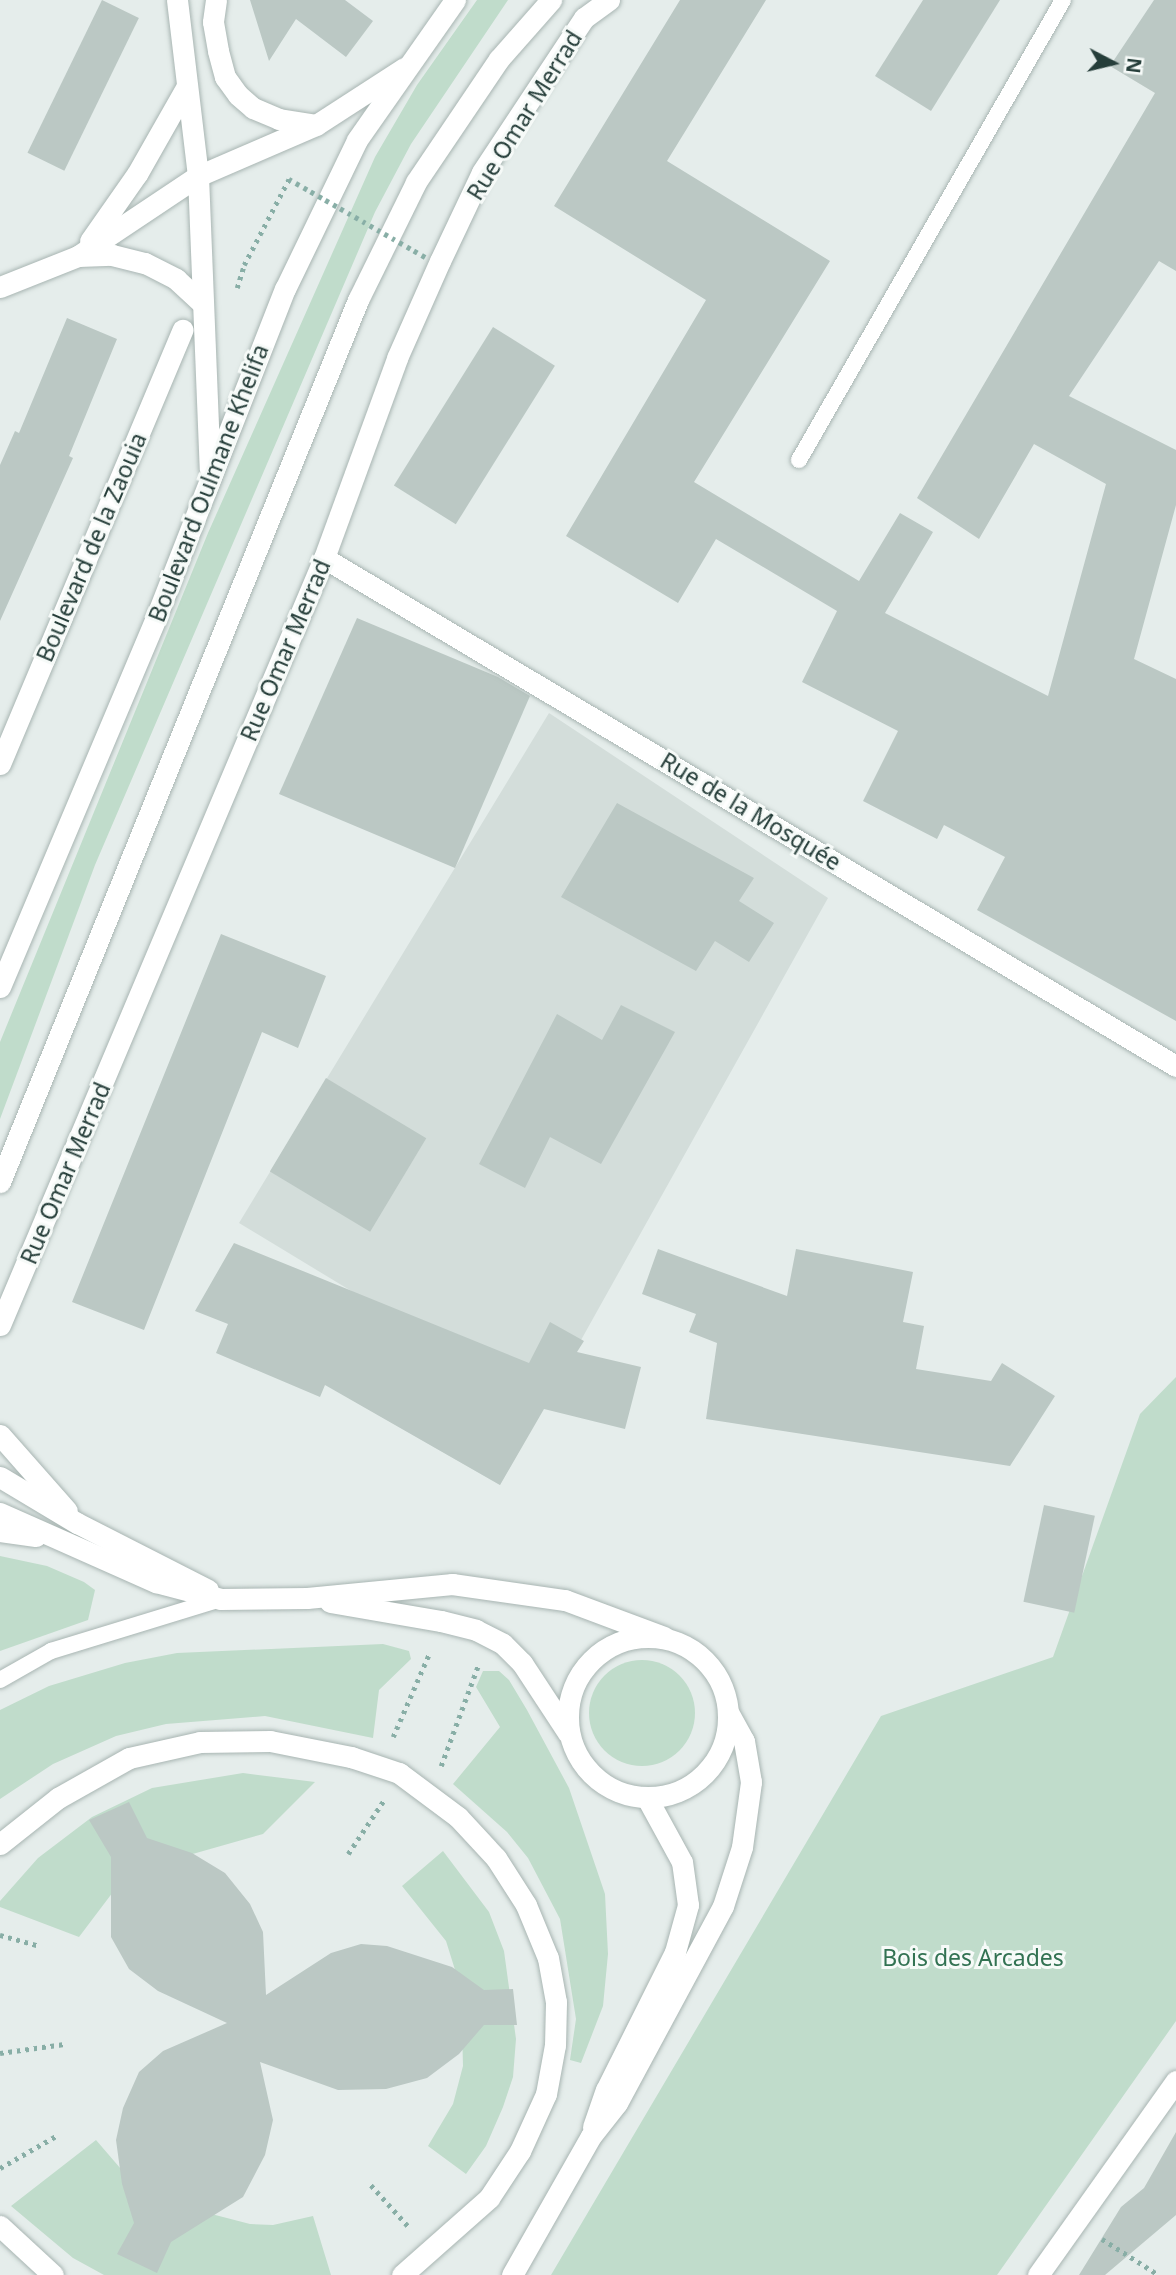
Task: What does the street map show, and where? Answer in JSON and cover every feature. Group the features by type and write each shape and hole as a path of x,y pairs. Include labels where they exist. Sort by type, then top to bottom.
{"street":[{"path":"177,0 198,176 210,475"},
{"path":"216,0 213,22 218,51 225,77 238,95 253,108 279,119 316,125"},
{"name":"Boulevard Oulmane Khelifa","path":"0,987 155,620 285,289 357,140 404,68 455,0"},
{"path":"0,1182 358,300 416,183 499,59 551,0"},
{"name":"Rue Omar Merrad","path":"0,1325 324,558 397,358 482,172 584,18 609,0"},
{"path":"0,287 78,256 198,176 316,125 404,68"},
{"path":"78,256 137,174 187,86"},
{"path":"78,256 112,256 145,264 176,279 201,302"},
{"name":"Boulevard de la Zaouia","path":"0,764 182,330"},
{"name":"Rue de la Mosquée","path":"324,558 1176,1066"},
{"path":"0,1434 78,1523"},
{"path":"0,1478 78,1523 222,1599"},
{"path":"0,1513 156,1582 222,1599 307,1598 420,1585 471,1586 565,1600 689,1647 710,1664 723,1687 729,1714 744,1741 751,1782 742,1847 723,1906 617,2104 591,2136 512,2275"},
{"path":"0,1531 60,1538"},
{"path":"307,1598 441,1621 488,1637 522,1663 570,1736"},
{"path":"664,1637 618,1641 582,1670 567,1713 570,1736 577,1756 598,1780 626,1795 647,1798 673,1794 696,1782 714,1763 726,1739 729,1714"},
{"path":"0,1844 58,1798 129,1758 200,1742 270,1741 380,1766 399,1773 457,1817 496,1858 526,1905 548,1958 556,2002 555,2045 546,2094 520,2151 489,2198 428,2255 402,2275"},
{"path":"591,2136 606,2090 676,1951 688,1905 682,1862 647,1798"},
{"path":"1038,2275 1176,2081"},
{"path":"0,2226 53,2275"}],"lane":[{"path":"799,460 1063,0"},
{"path":"0,1680 51,1651 222,1599"}],"path":[{"path":"236,295 244,265 289,179 427,258"},
{"path":"380,1766 441,1621"},
{"path":"430,1797 488,1637"},
{"path":"348,1854 383,1801"},
{"path":"0,1935 40,1946"},
{"path":"0,2053 64,2044"},
{"path":"0,2168 56,2136"},
{"path":"371,2185 428,2255"},
{"path":"1075,2222 1158,2275"}],"shaded area":[{"path":"549,713 828,898 500,1485 347,1397 353,1292 239,1223"}],"green space":[{"path":"477,0 508,0 411,144 375,212 95,865 0,1119 0,1042 208,533 375,157 417,85"},
{"name":"Bois des Arcades","path":"1176,1377 1176,2021 997,2275 551,2275 881,1716 1053,1657 1140,1414"},
{"path":"0,1556 47,1566 84,1582 95,1590 88,1620 0,1651"},
{"path":"383,1644 409,1651 411,1659 379,1690 373,1738 265,1716 166,1724 116,1736 53,1764 0,1799 0,1710 49,1686 125,1663 177,1653"},
{"path":"642,1660 662,1664 680,1675 691,1693 695,1713 691,1733 680,1751 662,1762 642,1766 622,1762 604,1751 593,1733 589,1713 593,1693 604,1675 622,1664"},
{"path":"483,1671 499,1671 509,1680 527,1710 569,1788 605,1894 608,1954 603,2006 581,2063 570,2060 576,2019 560,1919 528,1858 507,1832 453,1784 500,1727 476,1687"},
{"path":"243,1773 315,1782 263,1834 175,1859 113,1892 79,1937 0,1907 0,1901 38,1858 92,1817 152,1788"},
{"path":"443,1851 489,1912 504,1951 516,2039 513,2077 503,2107 486,2146 466,2174 428,2146 453,2104 463,2066 461,1989 446,1941 402,1886"},
{"path":"96,2140 133,2183 169,2203 250,2224 273,2225 313,2216 331,2275 104,2275 73,2258 11,2206"}],"building":[{"path":"102,0 139,18 64,171 27,153"},
{"path":"250,0 345,0 373,21 346,57 296,19 269,61"},
{"path":"680,0 766,0 667,161 830,261 694,482 859,581 900,513 933,532 885,613 1048,696 1106,484 1034,444 979,539 917,498 1155,93 1110,66 1154,0 1176,0 1176,271 1159,261 1069,396 1176,450 1176,505 1134,659 1176,679 1176,1021 977,910 1005,857 944,825 937,839 863,801 898,731 802,682 837,611 716,539 678,603 566,536 706,300 554,206"},
{"path":"923,0 1000,0 931,111 875,76"},
{"path":"67,318 117,339 69,456 73,458 0,621 0,465 15,431 19,433"},
{"path":"493,327 555,366 456,524 394,486"},
{"path":"357,618 498,677 530,696 455,868 279,794"},
{"path":"617,803 754,878 739,901 774,923 749,962 715,941 696,971 561,897"},
{"path":"221,934 326,976 298,1048 262,1032 144,1330 72,1302"},
{"path":"621,1005 675,1032 601,1164 550,1137 525,1188 479,1164 557,1014 602,1040"},
{"path":"326,1078 426,1138 370,1232 270,1171"},
{"path":"234,1243 529,1363 550,1322 584,1341 577,1352 641,1367 625,1429 544,1409 500,1485 325,1385 320,1397 216,1353 228,1324 195,1311"},
{"path":"658,1249 787,1296 796,1249 913,1272 903,1322 924,1326 916,1369 991,1381 1002,1363 1055,1396 1010,1466 706,1419 717,1343 689,1332 696,1314 642,1294"},
{"path":"1044,1505 1095,1516 1074,1613 1023,1602"},
{"path":"129,1802 147,1838 192,1853 225,1873 250,1904 263,1932 266,1995 331,1953 361,1944 387,1946 452,1967 484,1990 513,1989 517,2025 484,2025 459,2054 427,2078 386,2089 338,2090 260,2062 273,2120 265,2155 243,2197 171,2242 157,2273 117,2254 134,2223 122,2184 116,2140 123,2108 139,2072 163,2051 227,2023 158,1991 129,1969 111,1937 111,1857 89,1820"},
{"path":"1176,2132 1176,2215 1105,2275 1079,2275 1121,2207 1144,2188"}]}
